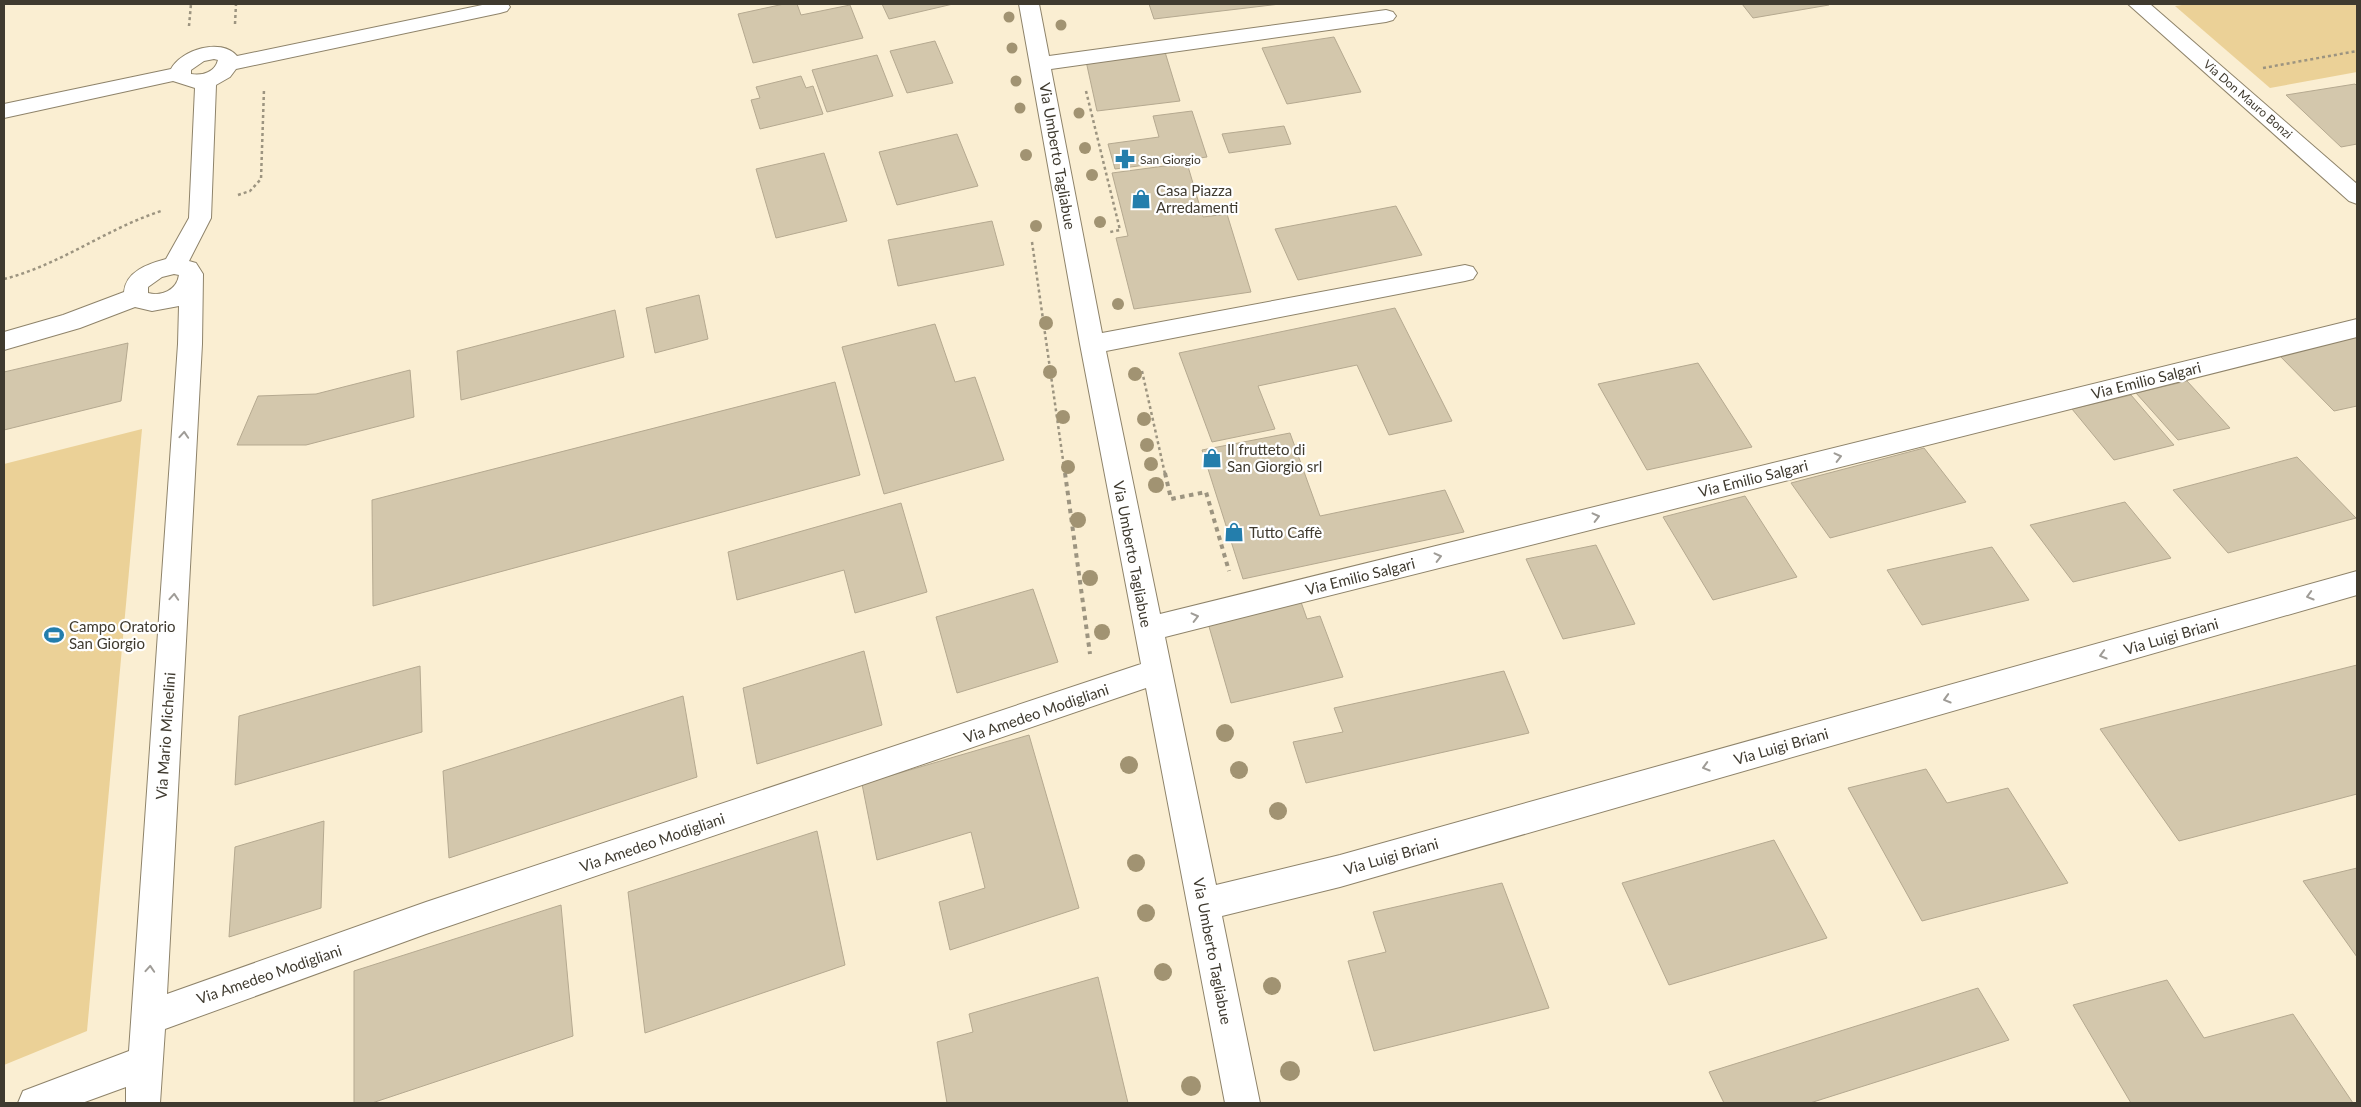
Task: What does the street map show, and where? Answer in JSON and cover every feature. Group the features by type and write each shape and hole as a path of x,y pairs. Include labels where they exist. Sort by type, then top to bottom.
{"street":[{"name":"Via Umberto Tagliabue","path":"1029,4 1092,344 1243,1103"},
{"name":"Via Don Mauro Bonzi","path":"2138,4 2357,196"},
{"path":"229,64 226,56 214,53 206,54 191,60 182,68 181,77 190,81 206,80 222,73 229,64 500,7"},
{"path":"1041,64 1386,16"},
{"path":"4,110 181,73"},
{"path":"136,297 147,303 165,301 182,292 183,273 192,236 200,218 206,80"},
{"path":"136,297 137,285 148,274 183,273"},
{"name":"Via Mario Michelini","path":"143,1103 190,344 183,273"},
{"path":"1092,344 1465,273"},
{"path":"4,340 53,328 136,297"},
{"name":"Via Emilio Salgari","path":"1148,629 2357,328"},
{"name":"Via Luigi Briani","path":"1204,904 1340,871 2357,583"},
{"name":"Via Amedeo Modigliani","path":"147,1018 426,918 1158,671"},
{"path":"35,1103 145,1063"}],"path":[{"path":"2221,75 2357,51"},
{"path":"1032,241 1095,692"}],"shaded area":[{"path":"2189,4 2357,4 2357,72 2270,88 2175,6"},
{"path":"142,429 87,1031 4,1065 4,464"}],"building":[{"path":"784,4 797,4 801,15 850,5 863,38 753,63 738,14"},
{"path":"882,4 953,4 889,19"},
{"path":"1149,4 1280,4 1154,19"},
{"path":"1742,4 1828,4 1829,5 1753,18"},
{"path":"1334,37 1361,92 1287,104 1262,48"},
{"path":"935,41 953,83 907,93 890,51"},
{"path":"1165,52 1180,101 1097,111 1086,61"},
{"path":"877,55 893,96 827,112 812,70"},
{"path":"801,76 806,88 813,86 823,114 760,129 751,100 760,98 756,87"},
{"path":"2355,84 2357,86 2357,144 2341,147 2286,95"},
{"path":"1192,111 1207,157 1115,169 1108,144 1159,137 1153,116"},
{"path":"1284,126 1291,144 1229,153 1222,134"},
{"path":"957,134 978,186 897,205 879,152"},
{"path":"824,153 847,221 776,238 756,169"},
{"path":"1187,163 1203,217 1227,214 1251,292 1134,309 1116,238 1128,236 1112,173"},
{"path":"1396,206 1422,255 1298,280 1275,229"},
{"path":"992,221 1004,265 898,286 888,240"},
{"path":"699,295 708,339 655,353 646,308"},
{"path":"1395,308 1452,421 1389,435 1357,365 1258,386 1275,429 1212,442 1179,353"},
{"path":"615,310 624,357 461,400 457,351"},
{"path":"935,324 955,382 975,377 1004,460 884,494 842,347"},
{"path":"2357,335 2357,406 2334,411 2277,353"},
{"path":"128,343 121,401 4,430 4,372"},
{"path":"1698,363 1752,447 1647,470 1598,384"},
{"path":"410,370 414,417 306,445 237,445 258,396 316,394"},
{"path":"2187,381 2230,428 2178,440 2136,393"},
{"path":"835,382 860,475 373,606 372,500"},
{"path":"2131,395 2174,445 2114,460 2072,409"},
{"path":"1290,433 1320,516 1445,490 1464,532 1243,579 1202,450"},
{"path":"1924,448 1966,502 1830,538 1791,483"},
{"path":"2297,457 2356,518 2228,553 2173,490"},
{"path":"1745,496 1797,577 1713,600 1663,517"},
{"path":"2125,502 2171,558 2073,582 2030,525"},
{"path":"901,503 927,592 855,613 844,570 737,600 728,552"},
{"path":"1596,545 1635,624 1563,639 1526,559"},
{"path":"1992,547 2029,600 1922,625 1887,570"},
{"path":"1033,589 1058,662 957,693 936,617"},
{"path":"1301,602 1307,619 1320,616 1343,677 1231,703 1208,623"},
{"path":"864,651 882,725 757,764 743,688"},
{"path":"2357,665 2357,794 2179,841 2100,729"},
{"path":"420,666 422,732 235,785 239,716"},
{"path":"1504,671 1529,733 1306,783 1293,742 1343,732 1334,708"},
{"path":"683,696 697,777 449,858 443,771"},
{"path":"1029,735 1079,908 950,950 939,902 985,888 971,832 877,860 862,784"},
{"path":"1926,769 1947,803 2008,788 2068,883 1922,921 1848,788"},
{"path":"324,821 321,908 229,937 235,847"},
{"path":"817,831 845,965 645,1033 628,892"},
{"path":"1774,840 1827,938 1669,985 1622,883"},
{"path":"2357,868 2357,957 2303,881"},
{"path":"1502,883 1549,1008 1374,1051 1348,961 1386,952 1373,912"},
{"path":"561,905 573,1036 372,1103 354,1103 354,971"},
{"path":"1098,977 1128,1103 947,1103 937,1042 973,1032 969,1014"},
{"path":"2167,980 2204,1038 2293,1014 2353,1103 2131,1103 2073,1005"},
{"path":"1978,988 2009,1040 1810,1103 1724,1103 1709,1072"}],"place":[{"name":"San Giorgio","path":"1125,159"},
{"name":"Casa Piazza Arredamenti","path":"1141,199"},
{"name":"Il frutteto di San Giorgio srl","path":"1212,458"},
{"name":"Tutto Caffè","path":"1234,532"},
{"name":"Campo Oratorio San Giorgio","path":"54,635"}]}
